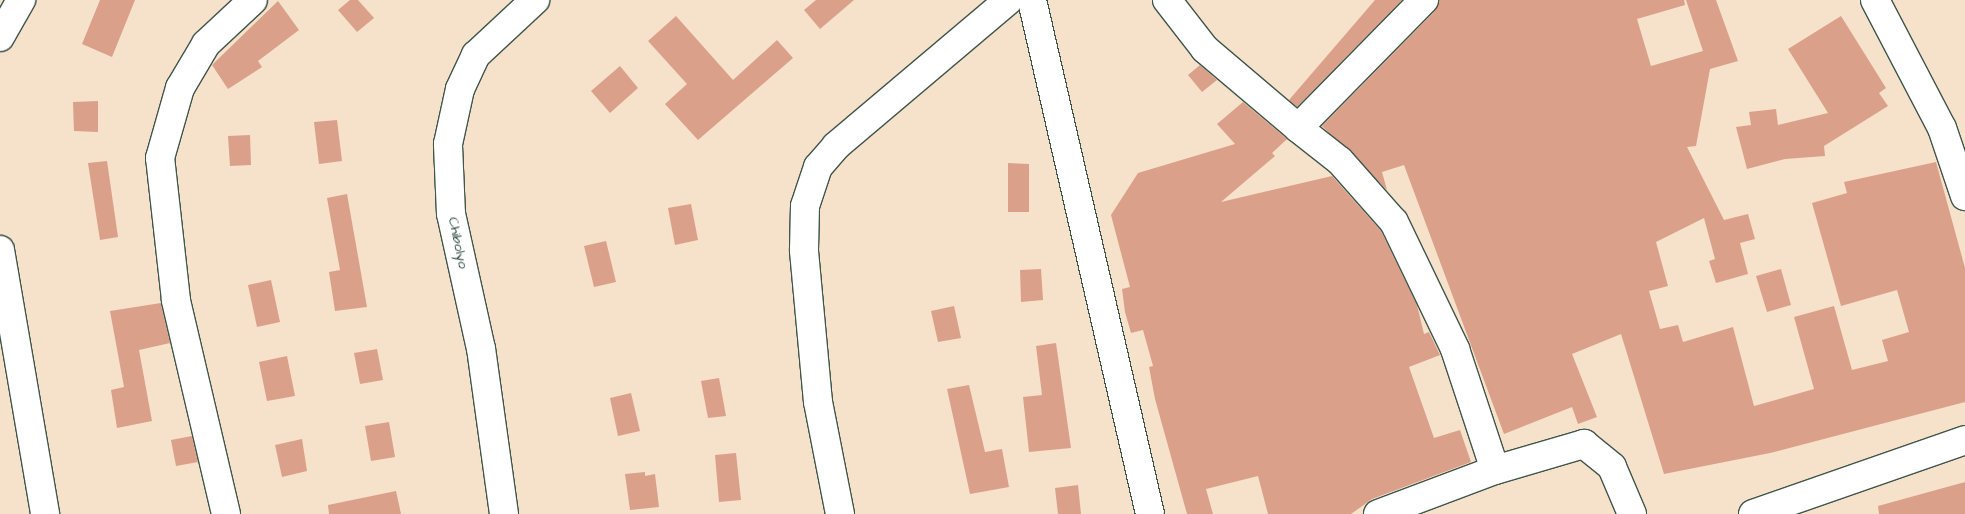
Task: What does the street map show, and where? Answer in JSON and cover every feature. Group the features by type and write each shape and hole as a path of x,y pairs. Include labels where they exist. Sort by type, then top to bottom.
{"street":[{"path":"0,37 21,0"},
{"path":"226,514 176,300 160,158 180,88 206,44 253,0"},
{"name":"Chibolyo","path":"504,514 481,349 451,214 448,144 460,89 476,55 535,0"},
{"path":"840,514 818,402 804,250 805,206 818,167 836,146 1009,0"},
{"path":"1032,0 1150,514"},
{"path":"1167,0 1205,49 1340,161 1394,222 1454,349 1494,470"},
{"path":"1298,128 1424,0"},
{"path":"1876,0 1953,126 1965,196"},
{"path":"0,250 45,514"},
{"path":"1753,514 1965,440"},
{"path":"1378,514 1494,470 1584,444 1612,467 1632,514"}],"building":[{"path":"100,0 135,0 112,57 82,44"},
{"path":"350,0 358,0 374,18 357,32 338,10"},
{"path":"816,0 854,0 820,29 804,10"},
{"path":"1375,0 1402,0 1297,107 1289,100"},
{"path":"1439,0 1684,0 1685,5 1637,19 1651,66 1703,51 1686,0 1716,0 1738,61 1710,69 1696,146 1687,147 1724,220 1748,214 1755,239 1740,243 1748,274 1716,283 1709,261 1715,259 1704,218 1656,242 1668,286 1649,291 1660,329 1678,325 1683,342 1733,327 1754,406 1814,389 1794,317 1834,306 1852,370 1888,361 1882,340 1909,332 1897,290 1841,306 1812,203 1847,193 1844,182 1936,162 1965,268 1965,402 1770,453 1664,474 1621,334 1572,354 1597,417 1578,424 1572,407 1504,434 1404,165 1382,172 1387,190 1322,126 1435,11"},
{"path":"278,1 299,30 258,61 262,67 228,89 212,65"},
{"path":"676,16 733,80 777,40 793,58 698,140 665,104 687,84 648,41"},
{"path":"1841,16 1886,88 1879,93 1888,106 1824,146 1825,156 1785,159 1747,169 1736,127 1751,125 1749,112 1776,109 1778,125 1828,113 1788,49"},
{"path":"1200,65 1217,80 1202,92 1188,75"},
{"path":"620,66 638,88 610,113 591,91"},
{"path":"98,101 98,132 74,131 73,102"},
{"path":"1243,102 1287,139 1272,153 1275,156 1221,202 1332,176 1381,231 1417,305 1424,334 1429,332 1440,355 1409,367 1434,438 1460,430 1471,462 1372,499 1351,514 1268,514 1258,476 1206,489 1213,514 1187,514 1155,399 1149,367 1153,366 1143,330 1131,333 1125,312 1122,289 1130,287 1111,215 1138,173 1235,144 1217,124"},
{"path":"337,120 342,161 319,164 314,122"},
{"path":"250,135 251,165 230,166 228,136"},
{"path":"107,161 118,237 100,240 88,163"},
{"path":"1008,163 1029,164 1029,212 1008,212"},
{"path":"347,194 367,307 335,311 329,272 340,270 327,198"},
{"path":"691,204 698,240 675,245 668,208"},
{"path":"606,241 616,282 594,287 584,246"},
{"path":"1041,269 1043,300 1021,302 1020,270"},
{"path":"1781,269 1791,305 1767,312 1756,276"},
{"path":"271,280 280,322 257,327 248,285"},
{"path":"161,303 170,343 139,350 152,421 117,428 111,390 124,387 110,311"},
{"path":"954,306 961,338 938,342 931,311"},
{"path":"1056,343 1071,448 1029,452 1023,397 1042,395 1036,346"},
{"path":"377,349 383,380 360,384 354,353"},
{"path":"287,356 295,396 267,401 259,362"},
{"path":"719,378 726,416 708,418 701,381"},
{"path":"969,385 985,452 1002,449 1009,487 970,494 947,389"},
{"path":"631,393 640,431 618,436 610,398"},
{"path":"389,422 395,457 371,461 365,426"},
{"path":"192,436 198,462 176,466 171,440"},
{"path":"302,439 307,471 282,477 275,445"},
{"path":"736,453 741,500 719,502 715,455"},
{"path":"645,472 645,476 655,474 659,507 630,510 625,474"},
{"path":"1965,482 1965,514 1879,514 1878,506"},
{"path":"1078,485 1081,514 1058,514 1055,488"},
{"path":"396,491 401,514 329,514 328,505"}]}
